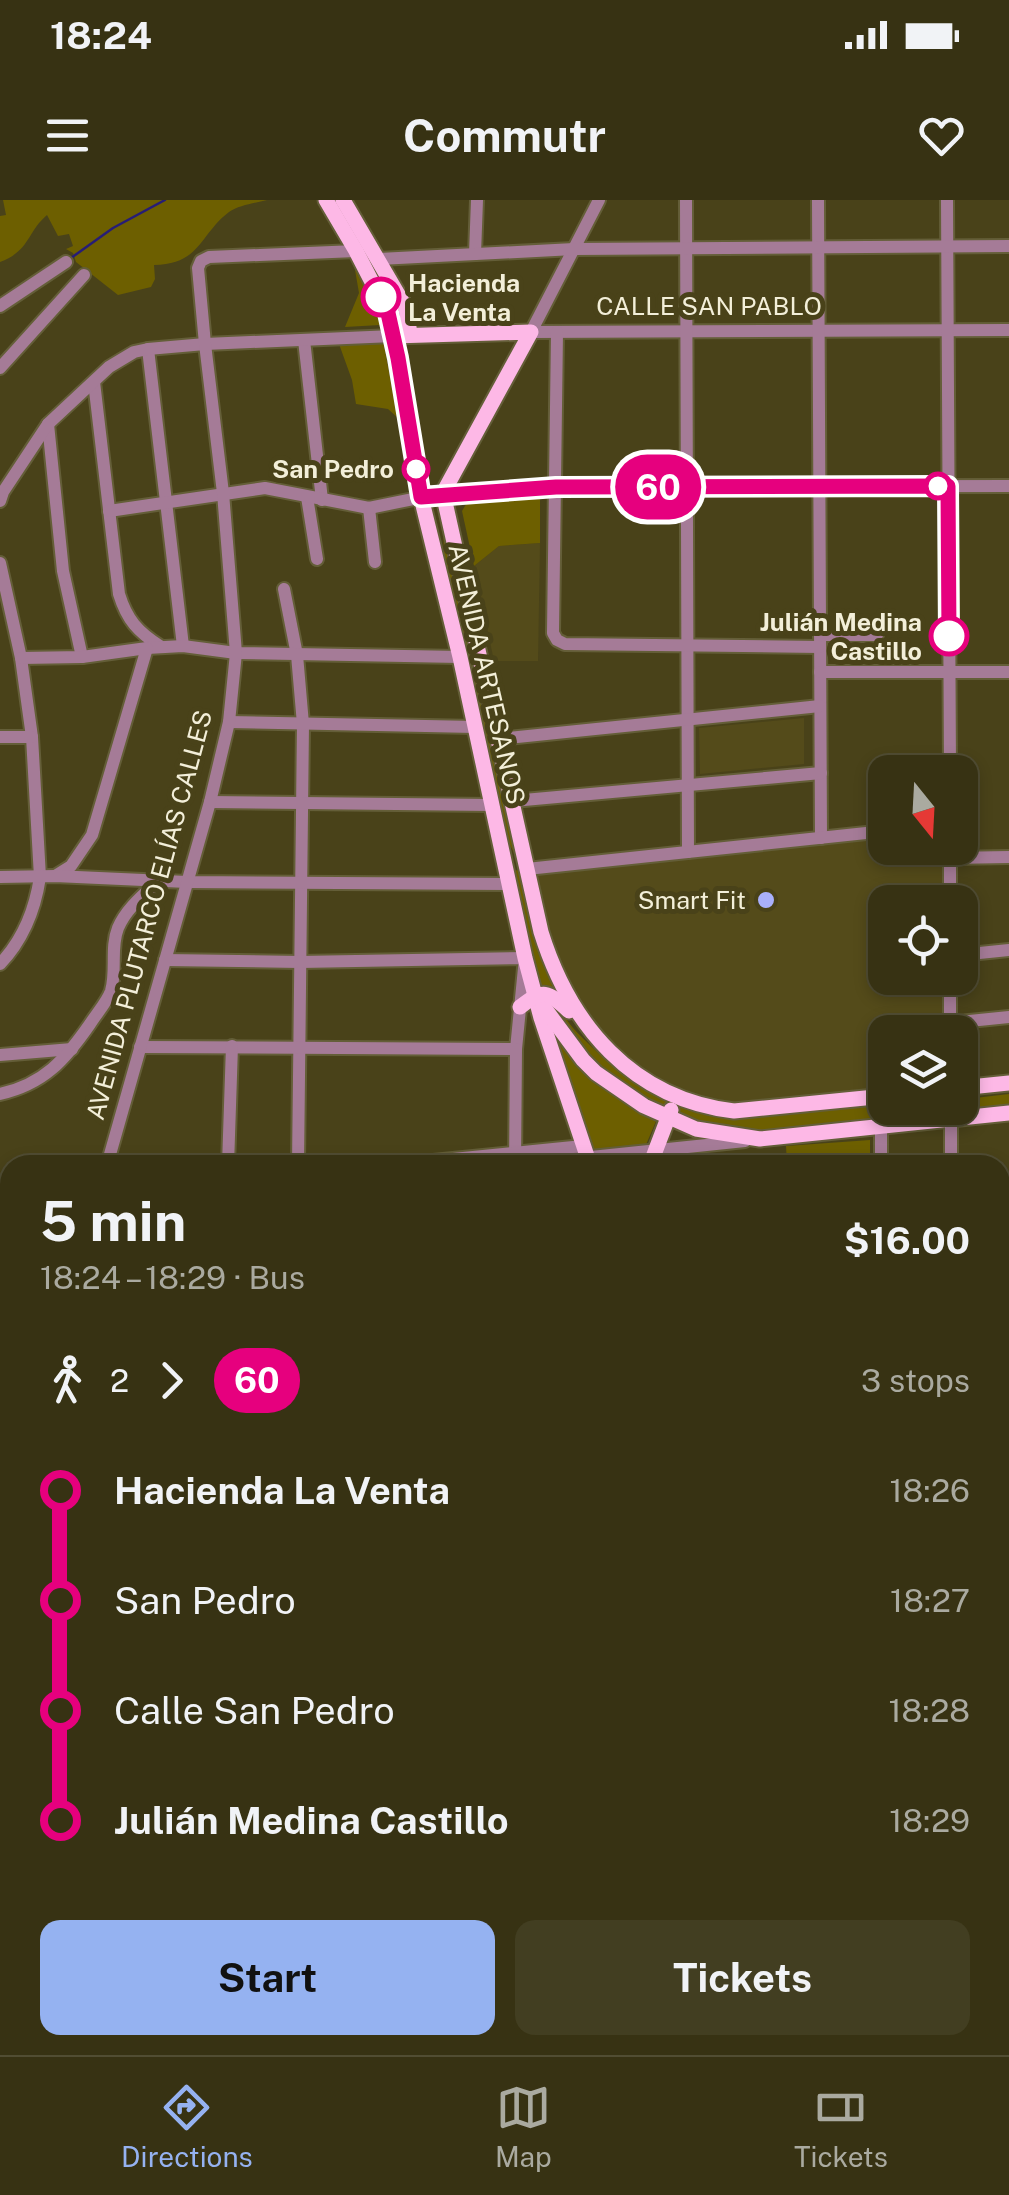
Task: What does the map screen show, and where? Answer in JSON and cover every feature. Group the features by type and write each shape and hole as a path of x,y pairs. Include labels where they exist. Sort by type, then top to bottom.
{"main road":[{"name":"AVENIDA ARTESANOS","path":"326,200 401,335 421,497 508,884 535,996 586,1155"},
{"path":"343,200 406,308 401,335"},
{"path":"443,494 531,332"},
{"name":"CALLE SAN PABLO","path":"401,335 531,332"},
{"name":"AVENIDA ARTESANOS","path":"443,494 541,932 567,998 612,1057 676,1097 734,1111 868,1098"},
{"path":"460,657 474,664 485,709 498,733"},
{"path":"501,852 527,869"},
{"path":"520,1007 535,996 550,994 587,1026"},
{"path":"535,996 596,1073 668,1118 696,1128 760,1139 886,1125"},
{"path":"978,1086 1009,1083"},
{"path":"654,1155 676,1097"},
{"path":"978,1113 1009,1113"}],"street":[{"path":"475,254 477,200"},
{"path":"531,332 599,200"},
{"path":"686,200 688,852"},
{"path":"818,200 821,838"},
{"path":"948,200 950,755"},
{"path":"379,259 574,248 1009,246"},
{"name":"AVENIDA PLUTARCO ELÍAS CALLES","path":"110,1155 210,802 229,722 236,653 198,268 209,257 356,251"},
{"path":"0,306 66,262"},
{"path":"0,368 84,275"},
{"path":"40,296 54,306"},
{"name":"CALLE SAN PABLO","path":"531,332 1009,330"},
{"path":"556,332 557,640 565,644 687,646 876,635"},
{"path":"0,501 2,492 48,424 121,359 148,348 401,335"},
{"path":"304,340 322,500"},
{"path":"148,348 183,646"},
{"path":"94,382 119,594 133,626 154,647"},
{"path":"48,424 63,571 82,657"},
{"path":"108,511 266,488 369,508 443,494 556,487 1009,486"},
{"path":"307,497 317,558"},
{"path":"369,508 376,562"},
{"path":"0,563 21,658 47,877"},
{"path":"284,589 297,655 303,724 298,1155"},
{"path":"21,658 82,657 183,646 236,653 460,657"},
{"path":"0,964 17,944 47,877 72,866 92,835 154,647"},
{"path":"820,672 1009,672"},
{"path":"498,733 820,706"},
{"path":"229,722 475,727"},
{"path":"0,736 32,737"},
{"path":"513,801 820,773"},
{"path":"210,802 491,805"},
{"path":"527,869 868,833"},
{"path":"978,855 1009,857"},
{"path":"0,877 508,884"},
{"path":"0,1094 26,1088 42,1078 72,1049 110,992 119,925 158,880"},
{"path":"978,953 1009,950"},
{"path":"165,960 525,958 516,1048 515,1155"},
{"path":"978,1023 1009,1017"},
{"path":"228,1155 232,1046"},
{"path":"140,1047 516,1048"},
{"path":"0,1055 72,1049"},
{"path":"951,1125 951,1155"},
{"path":"881,1126 881,1155"},
{"path":"670,1155 760,1139"}],"shaded area":[{"path":"3,200 267,200 229,212 181,260 154,265 151,287 118,295 76,262 73,253 66,249 73,246 69,234 58,236 47,215 23,247 0,262 0,216 6,215"},
{"path":"357,263 380,325 345,327 359,293 354,264"},
{"path":"383,340 398,418 388,409 356,404 339,344"},
{"path":"540,497 540,543 499,546 474,566 462,511 468,501"},
{"path":"443,511 475,661 464,653 444,559"},
{"path":"540,543 538,661 494,661 474,566 499,546"},
{"path":"465,662 471,664 519,855 509,843 495,797"},
{"path":"804,718 804,764 700,774 699,728"},
{"path":"868,836 868,865 943,865 943,885 868,885 868,995 943,995 944,1015 868,1015 868,1092 748,1105 701,1097 641,1068 611,1046 570,992 547,928 535,871"},
{"path":"514,870 523,871 561,996 538,989"},
{"path":"547,998 606,1060 671,1099 666,1113 636,1097 580,1052"},
{"path":"547,1025 610,1089 657,1119 645,1147 590,1151"},
{"path":"1009,1094 1009,1105 978,1108 978,1098"},
{"path":"868,1103 868,1123 755,1135 674,1116 677,1104 690,1108"},
{"path":"870,1140 870,1155 786,1155 786,1146"}],"waterway":[{"path":"71,258 113,228 165,200"}],"bus line":[{"name":"60","path":"381,297 398,358 421,497 556,487 948,486 949,636"}],"place":[{"name":"Hacienda La Venta","path":"381,297"},
{"name":"San Pedro","path":"416,469"},
{"name":"Julián Medina Castillo","path":"949,636"},
{"name":"Smart Fit","path":"766,900"}]}
